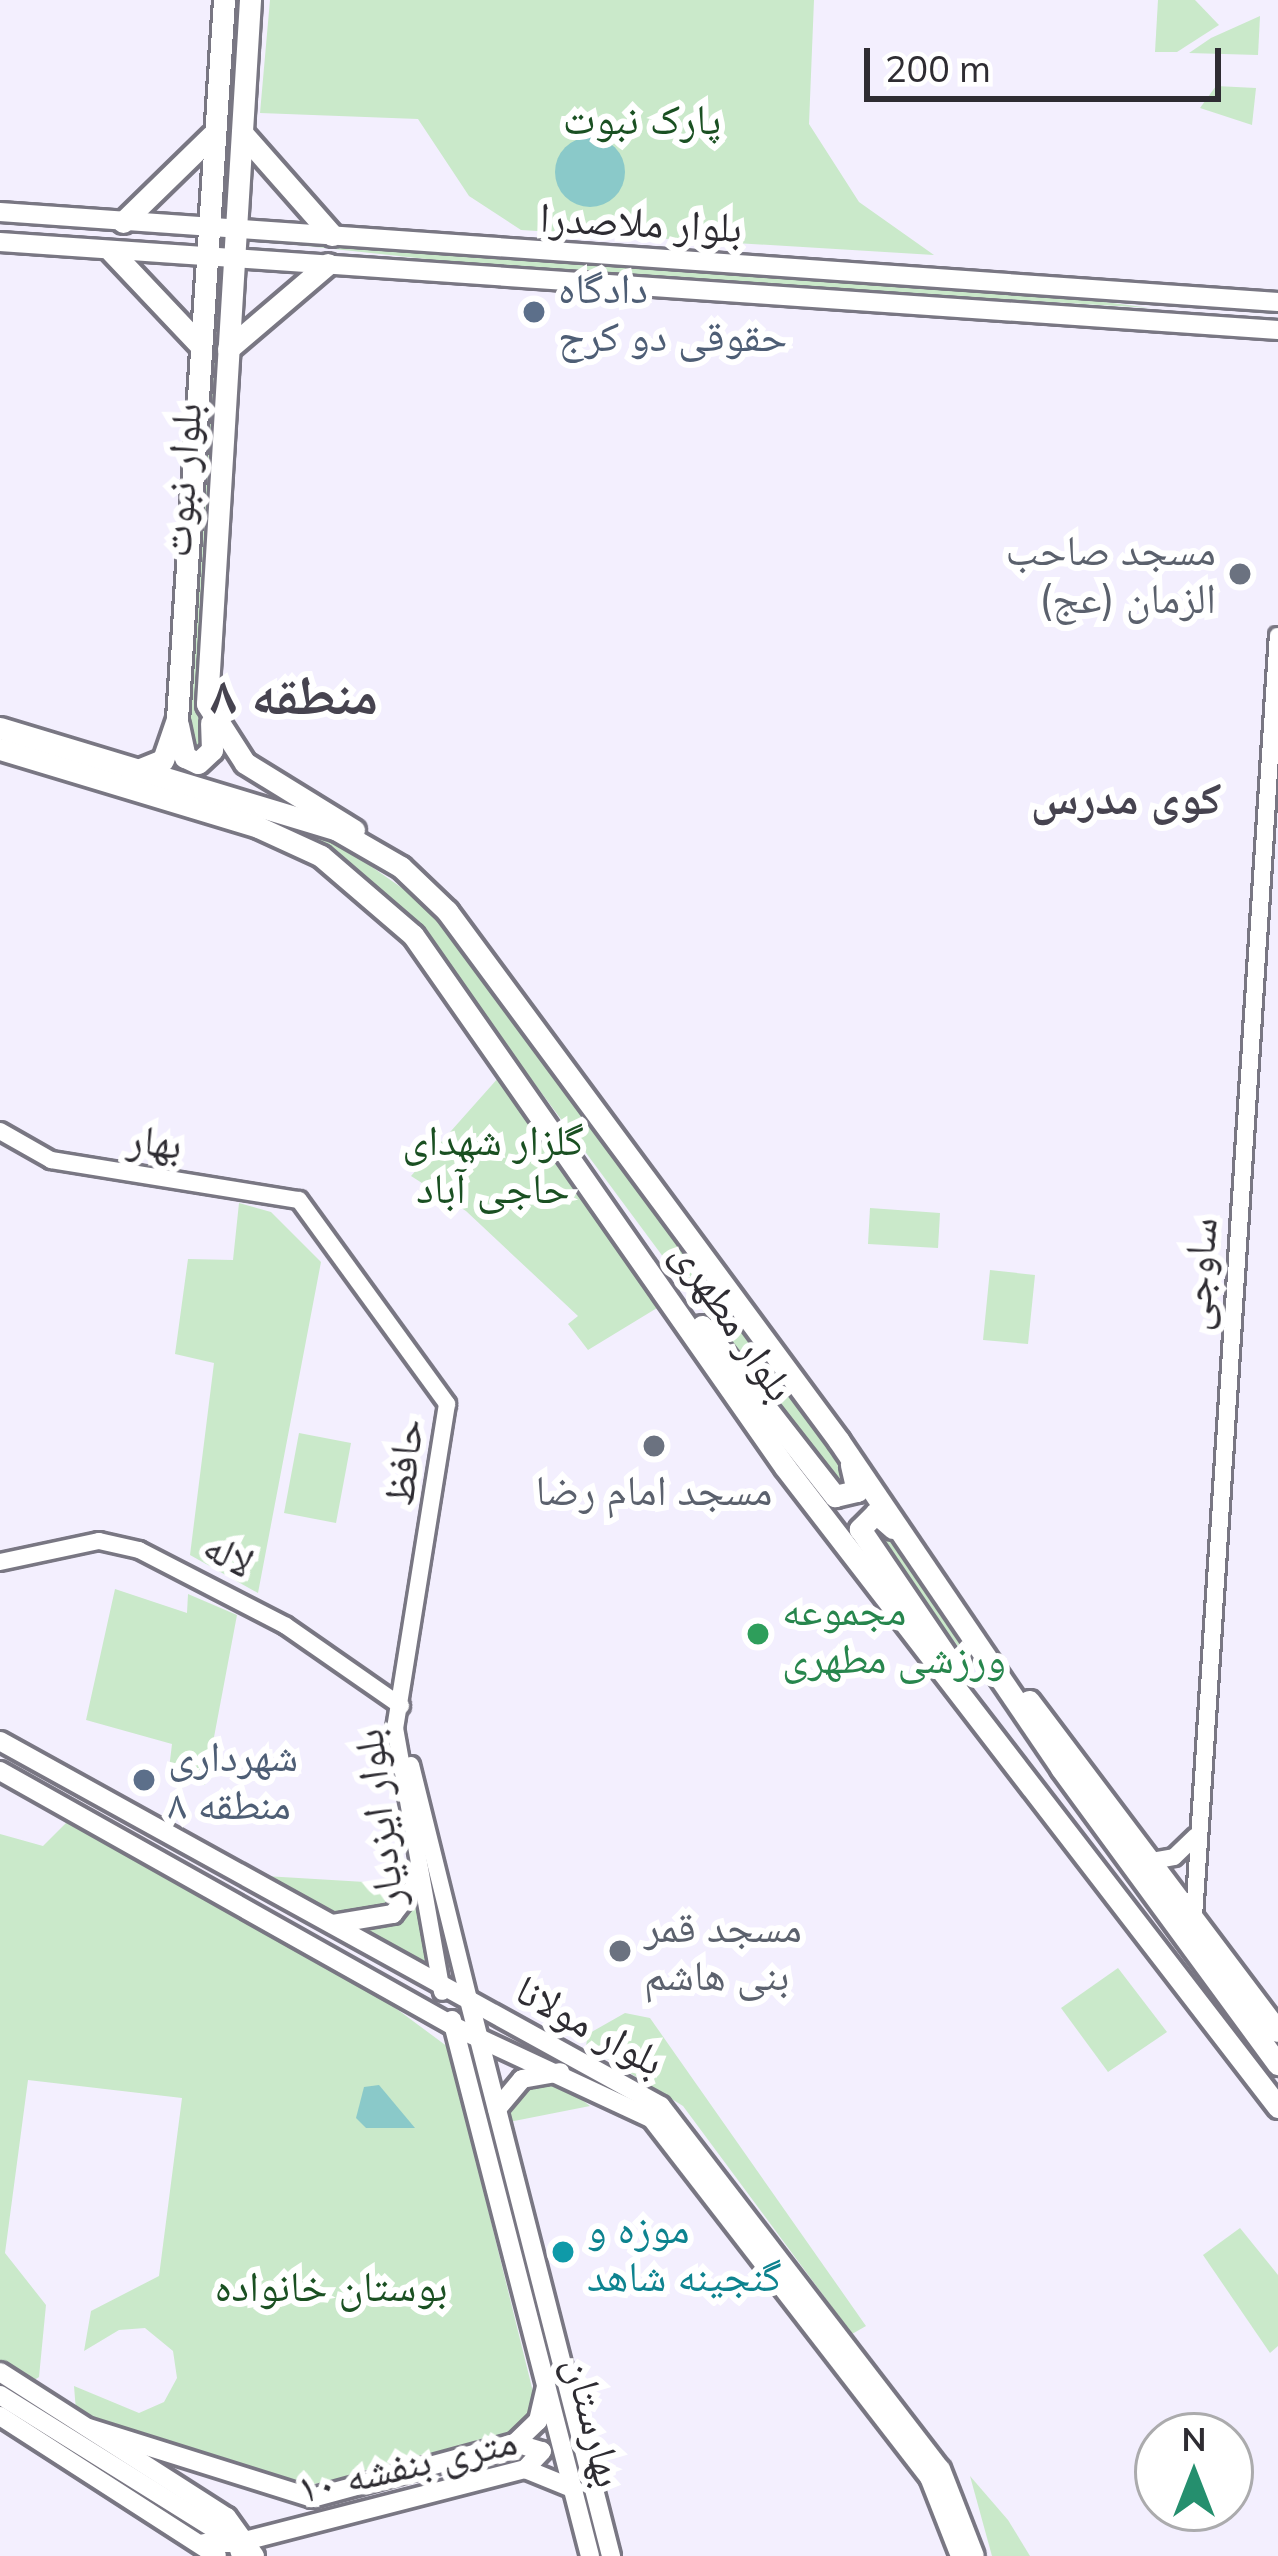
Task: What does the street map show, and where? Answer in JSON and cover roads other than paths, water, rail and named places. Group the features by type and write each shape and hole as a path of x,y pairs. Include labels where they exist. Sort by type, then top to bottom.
{"main road":[{"name":"بلوار نبوت","path":"177,719 203,266 224,0"},
{"name":"بلوار نبوت","path":"212,720 205,689 250,0"},
{"path":"242,133 332,235"},
{"path":"123,222 212,134"},
{"path":"207,215 224,216 238,203"},
{"name":"بلوار ملاصدرا","path":"0,212 123,222 207,215 236,227 332,235 1278,302"},
{"path":"0,242 233,267"},
{"path":"111,251 199,343"},
{"path":"228,349 328,264"},
{"name":"بلوار ملاصدرا","path":"233,267 328,264 1278,330"},
{"path":"1170,322 1172,296"},
{"path":"177,719 185,757 199,763 212,750 212,720"},
{"path":"133,772 164,760 177,719"},
{"path":"212,720 244,764 401,867"},
{"name":"بلوار مطهری","path":"0,728 337,830 401,867 513,994 839,1442 997,1673 1278,2064"},
{"name":"بلوار مطهری","path":"0,749 258,827 362,886 430,955 682,1312 785,1467 1274,2104"},
{"path":"682,1312 713,1333 835,1496 851,1497 857,1484 839,1442"},
{"path":"921,1560 883,1515 863,1520 864,1538 1003,1749"},
{"path":"997,1673 1050,1724 1278,2031"},
{"name":"بلوار مولانا","path":"0,1741 329,1924 442,1993 469,2000 662,2106 697,2142 941,2469 974,2556"},
{"name":"بلوار مولانا","path":"0,1771 455,2027 562,2072 652,2119 684,2152 929,2476 960,2556"},
{"path":"318,1949 315,1931 329,1924 393,1914 418,1882"},
{"path":"270,1922 287,1920 282,1898"},
{"name":"بهارستان","path":"442,1993 548,2375 590,2556"},
{"name":"بهارستان","path":"469,2000 610,2556"},
{"path":"497,2109 522,2079 562,2072"},
{"path":"0,2372 88,2428 245,2548"},
{"name":"۱۰ متری بنفشه","path":"88,2428 313,2498 515,2443 538,2421 548,2375"},
{"path":"0,2395 245,2548"},
{"path":"0,2416 211,2550"},
{"path":"515,2443 542,2451 525,2469"},
{"name":"۱۰ متری بنفشه","path":"211,2550 245,2548 525,2469 556,2474 575,2490"}],"street":[{"name":"ساوجی","path":"1193,1916 1278,636"},
{"name":"بهار","path":"4,1133 50,1160 298,1200"},
{"name":"حافظ","path":"298,1200 449,1410 401,1706"},
{"name":"لاله","path":"0,1562 99,1541 139,1550 286,1626 401,1706"},
{"name":"بلوار ایزدیار","path":"401,1706 395,1728 418,1882 442,1993"},
{"name":"بلوار ایزدیار","path":"401,1706 469,2000"},
{"path":"1152,1861 1174,1857 1196,1836"}],"place":[{"name":"دادگاه حقوقی دو کرج","path":"534,312"},
{"name":"مسجد صاحب الزمان (عج)","path":"1240,574"},
{"name":"مسجد امام رضا","path":"654,1446"},
{"name":"مجموعه ورزشی مطهری","path":"758,1634"},
{"name":"شهرداری منطقه ۸","path":"144,1780"},
{"name":"مسجد قمر بنی هاشم","path":"620,1951"},
{"name":"موزه و گنجینه شاهد","path":"563,2252"}],"district":[{"name":"منطقه ۸","path":"294,694"},
{"name":"کوی مدرس","path":"1126,798"}],"park label":[{"name":"پارک نبوت","path":"642,119"},
{"name":"گلزار شهدای حاجی آباد","path":"493,1164"},
{"name":"بوستان خانواده","path":"331,2286"}]}
